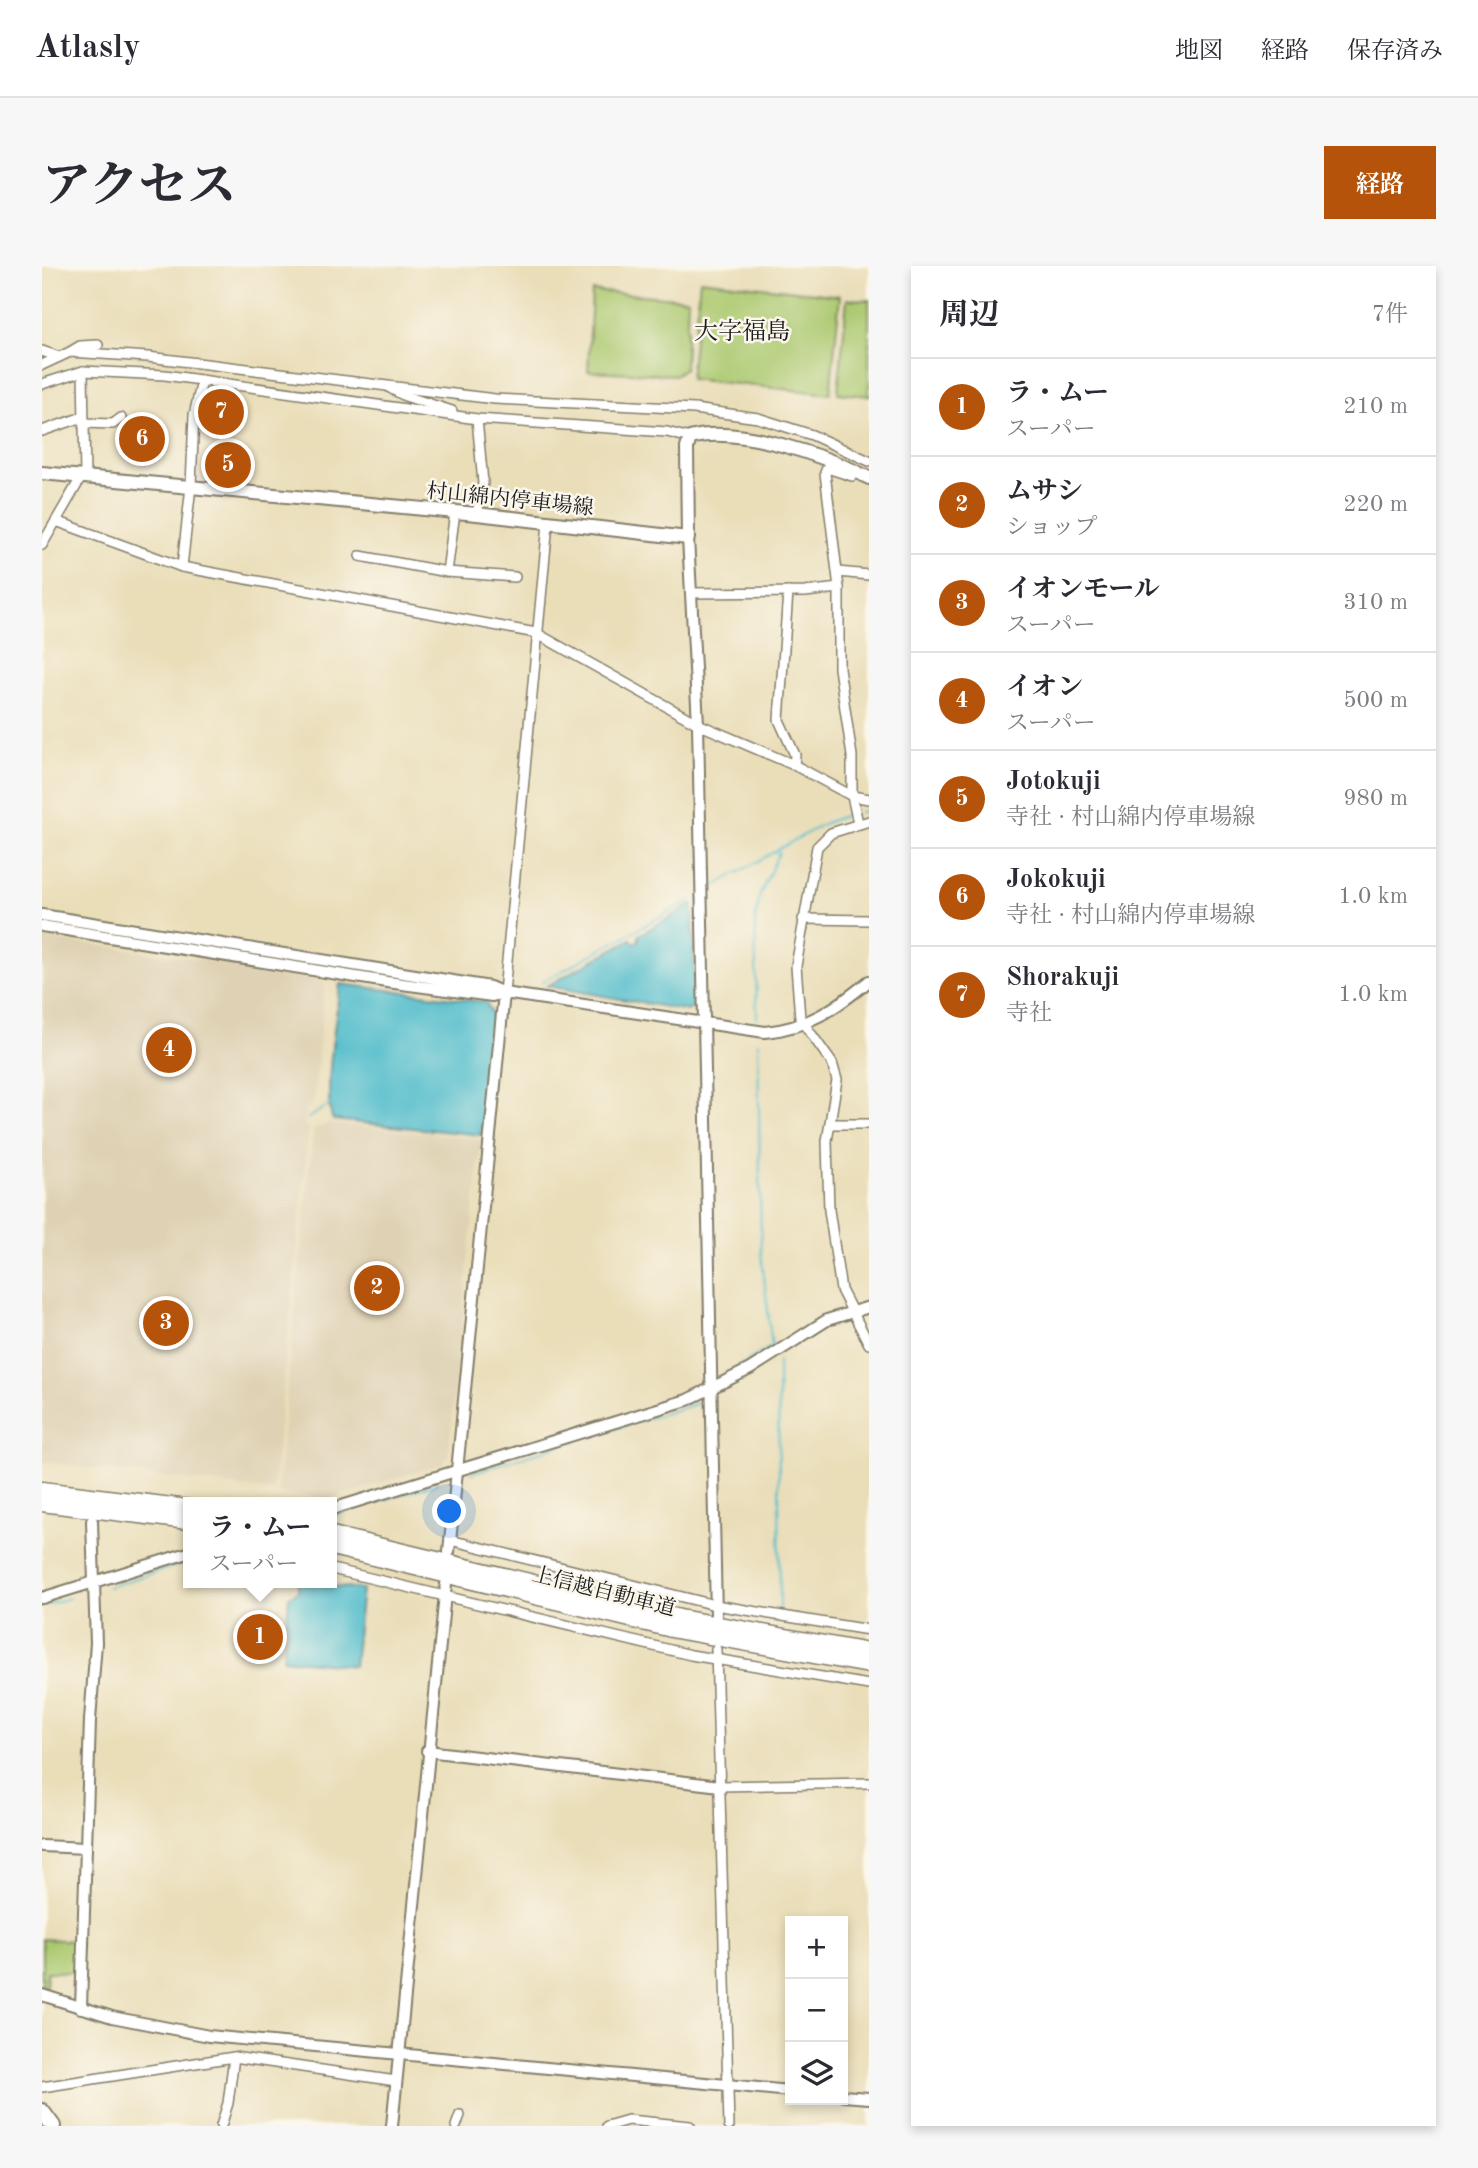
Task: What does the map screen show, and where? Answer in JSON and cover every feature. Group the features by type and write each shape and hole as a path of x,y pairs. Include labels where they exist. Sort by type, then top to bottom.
{"highway":[{"path":"42,1490 183,1507"},
{"path":"42,1503 183,1520"},
{"name":"上信越自動車道","path":"337,1536 668,1615 869,1652"},
{"name":"上信越自動車道","path":"337,1548 688,1633 869,1665"},
{"path":"42,2112 53,2126"}],"main road":[{"path":"688,538 687,448 690,438 731,437 767,442 869,478"},
{"name":"村山綿内停車場線","path":"42,473 477,514 688,538"}],"street":[{"path":"42,365 80,346 98,345"},
{"path":"42,351 60,357"},
{"path":"70,352 230,365 495,399 683,408 758,418 812,435 869,461"},
{"path":"42,545 84,476 83,371"},
{"path":"42,384 83,371 165,375 477,419 667,432 690,438"},
{"path":"181,567 191,486 194,415 202,381"},
{"path":"386,385 405,397 466,417"},
{"path":"42,431 83,420 113,424 121,418"},
{"path":"477,419 483,483 477,514"},
{"path":"855,471 852,476 827,468 825,473 838,572 839,668 852,756 852,796 857,817"},
{"path":"447,572 455,512"},
{"path":"56,521 181,567 536,633 698,724 794,765 852,796 869,799"},
{"path":"449,1552 548,523"},
{"path":"688,538 698,724 715,1611"},
{"path":"360,556 447,572 515,577"},
{"path":"838,572 869,575"},
{"path":"691,593 788,592 839,588"},
{"path":"788,592 779,720 794,755 794,765"},
{"path":"869,821 857,817 831,832 817,848 796,966 797,1000 804,1025 834,1067 836,1086 826,1166 829,1210 841,1290 869,1344"},
{"path":"42,915 395,970 490,987 504,993 765,1032 804,1025 837,1007 869,981"},
{"path":"803,919 869,920"},
{"path":"42,926 387,982 492,996 504,993"},
{"path":"830,1124 869,1124"},
{"path":"337,1507 711,1390 827,1320 869,1307"},
{"path":"81,2008 96,1643 92,1521"},
{"path":"450,1540 715,1611 869,1630"},
{"path":"42,1598 183,1555"},
{"path":"337,1570 445,1589 567,1627 869,1685"},
{"path":"392,2126 445,1589"},
{"path":"716,1654 729,2126"},
{"path":"427,1751 720,1786 869,1783"},
{"path":"42,1846 86,1848"},
{"path":"42,1995 81,2008 182,2032 785,2091"},
{"path":"42,2087 234,2056 396,2081"},
{"path":"221,2126 234,2056"},
{"path":"848,2096 869,2098"},
{"path":"456,2126 460,2115"},
{"path":"607,2126 628,2120 690,2126"}],"shaded area":[{"path":"42,938 239,965 325,982 314,1102 306,1109 304,1127 309,1126 273,1491 42,1462"},
{"path":"328,1123 481,1139 448,1456 442,1464 335,1497 277,1493 313,1130"}],"green space":[{"path":"700,280 840,296 830,394 690,379"},
{"path":"592,291 688,299 685,368 675,375 588,371"},
{"path":"847,299 869,300 869,396 838,393"},
{"path":"42,1939 79,1941 78,1972 47,1972 46,1987 42,1985"}],"water":[{"path":"693,904 695,1005 688,1011 547,986 631,939 634,943 639,940 639,935"},
{"path":"340,984 486,1002 492,1014 481,1135 333,1120 329,1094"},
{"path":"337,1587 362,1589 354,1666 283,1659 289,1596 298,1591 298,1588"}],"waterway":[{"path":"860,812 869,811"},
{"path":"711,888 823,824 851,813"},
{"path":"757,1019 755,921 760,895 779,852"},
{"path":"542,982 691,900"},
{"path":"722,1376 772,1346 761,1251 758,1042"},
{"path":"308,1118 331,1104"},
{"path":"778,1361 780,1611"},
{"path":"591,1436 701,1402"},
{"path":"471,1473 577,1440"},
{"path":"337,1514 438,1483"},
{"path":"108,1587 183,1564"},
{"path":"42,1606 69,1598"}],"place":[{"name":"Shorakuji","path":"221,412"},
{"name":"Jokokuji","path":"142,439"},
{"name":"Jotokuji","path":"228,465"},
{"name":"イオン","path":"169,1050"},
{"name":"ムサシ","path":"377,1288"},
{"name":"イオンモール","path":"166,1323"},
{"name":"ラ・ムー","path":"260,1637"}],"district":[{"name":"大字福島","path":"742,331"}]}
